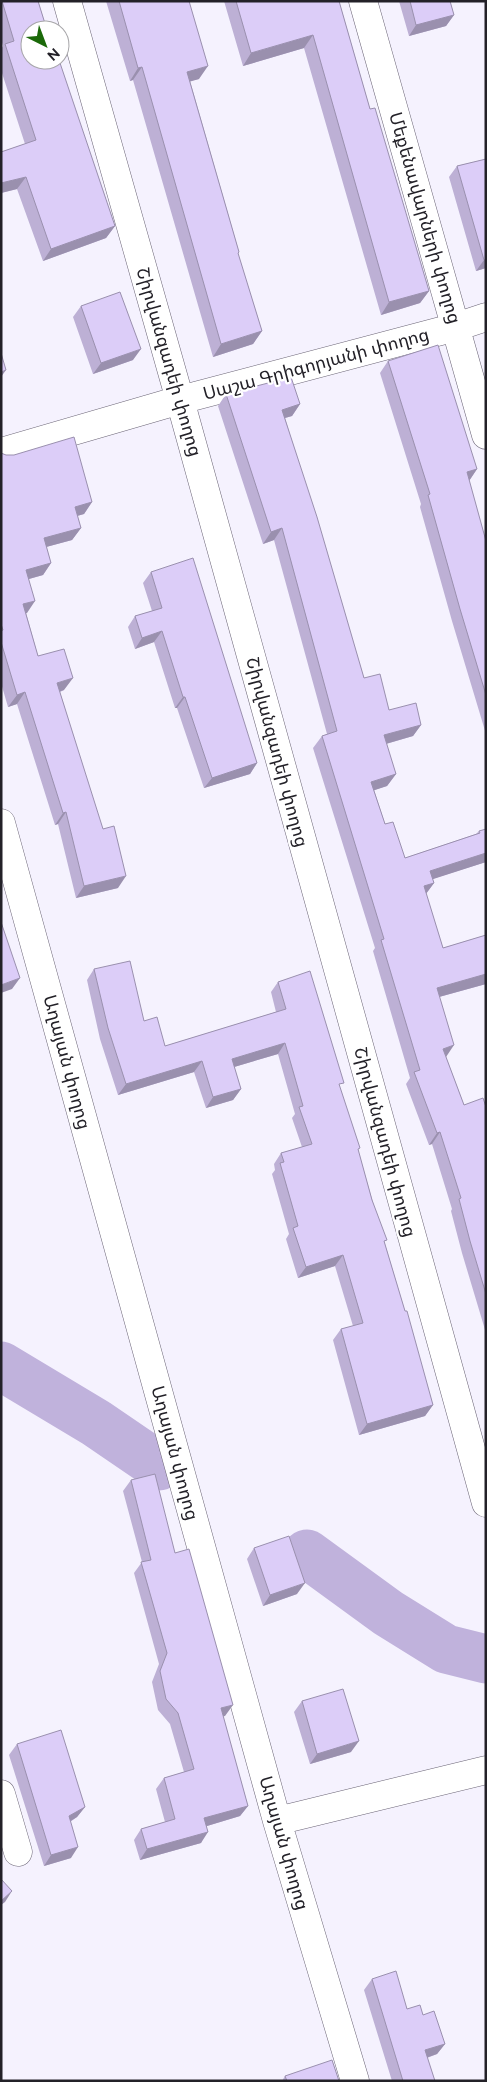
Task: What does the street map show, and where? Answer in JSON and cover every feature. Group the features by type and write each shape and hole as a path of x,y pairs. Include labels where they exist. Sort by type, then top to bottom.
{"street":[{"name":"Շիրվանզադեի փողոց","path":"66,1 180,400 485,1498"},
{"name":"Մեքենավարների փողոց","path":"363,1 486,435"},
{"name":"Սաշա Գրիգորյանի փողոց","path":"1,452 180,400 456,327 486,317"},
{"name":"Աղայան փողոց","path":"1,823 277,1821 355,2081"},
{"path":"277,1821 486,1770"},
{"path":"1,1794 18,1852"}],"building":[{"path":"2,1 38,1 44,20 20,20 20,70 62,70 115,226 51,249 26,177 1,183 1,152 36,140 5,44 14,41"},
{"path":"119,1 189,1 208,66 187,72 262,331 221,344 142,67 138,68"},
{"path":"236,1 339,1 370,109 375,108 429,291 389,302 313,35 251,53"},
{"path":"410,1 450,1 454,15 416,25"},
{"path":"486,159 486,260 484,260 457,166"},
{"path":"120,292 141,349 101,363 81,306"},
{"path":"438,345 477,469 467,472 486,541 486,695 428,495 430,494 388,361"},
{"path":"1,353 6,370 1,372"},
{"path":"291,377 300,404 282,410 317,517 364,678 380,674 389,710 416,703 421,725 384,735 396,774 371,782 385,824 393,822 405,858 480,833 479,831 486,829 486,853 430,871 434,883 424,886 443,948 486,935 486,974 437,988 454,1045 443,1049 464,1105 483,1098 486,1107 486,1294 459,1199 461,1198 440,1132 437,1133 414,1072 420,1070 381,940 384,939 322,736 337,731 282,528 271,532 226,394"},
{"path":"74,437 92,502 75,507 81,528 44,538 51,563 26,570 35,601 23,604 38,656 64,649 73,678 57,683 103,829 114,826 126,876 84,886 66,812 63,813 25,692 17,695 1,642 1,631 3,630 1,624 1,453 14,455"},
{"path":"193,558 257,763 212,778 162,631 142,638 135,616 162,608 151,572"},
{"path":"1,922 20,978 1,985"},
{"path":"130,961 144,1021 157,1017 165,1046 286,1009 278,982 310,971 344,1083 339,1084 360,1148 358,1149 372,1200 387,1240 384,1241 405,1311 407,1311 433,1405 367,1424 341,1329 363,1323 343,1255 306,1267 293,1228 298,1226 280,1163 284,1162 281,1153 312,1144 299,1107 303,1106 285,1043 232,1059 241,1089 213,1097 202,1061 126,1084 108,1028 94,969"},
{"path":"155,1474 175,1553 189,1549 233,1705 221,1708 248,1806 204,1818 208,1832 147,1849 141,1829 175,1819 164,1778 194,1769 178,1713 166,1699 160,1671 167,1653 141,1562 151,1560 131,1480"},
{"path":"289,1536 305,1583 270,1595 254,1548"},
{"path":"343,1689 359,1741 317,1754 302,1701"},
{"path":"61,1730 85,1807 69,1816 78,1847 51,1855 17,1744"},
{"path":"1,1879 12,1891 1,1901"},
{"path":"396,1971 407,2009 420,2005 423,2015 434,2011 445,2044 425,2050 435,2081 403,2081 372,1979"},
{"path":"332,2060 339,2081 287,2081 285,2076"}],"waterway":[{"path":"1,1366 96,1423 159,1466"},
{"path":"307,1554 388,1613 446,1649 486,1659"}]}
